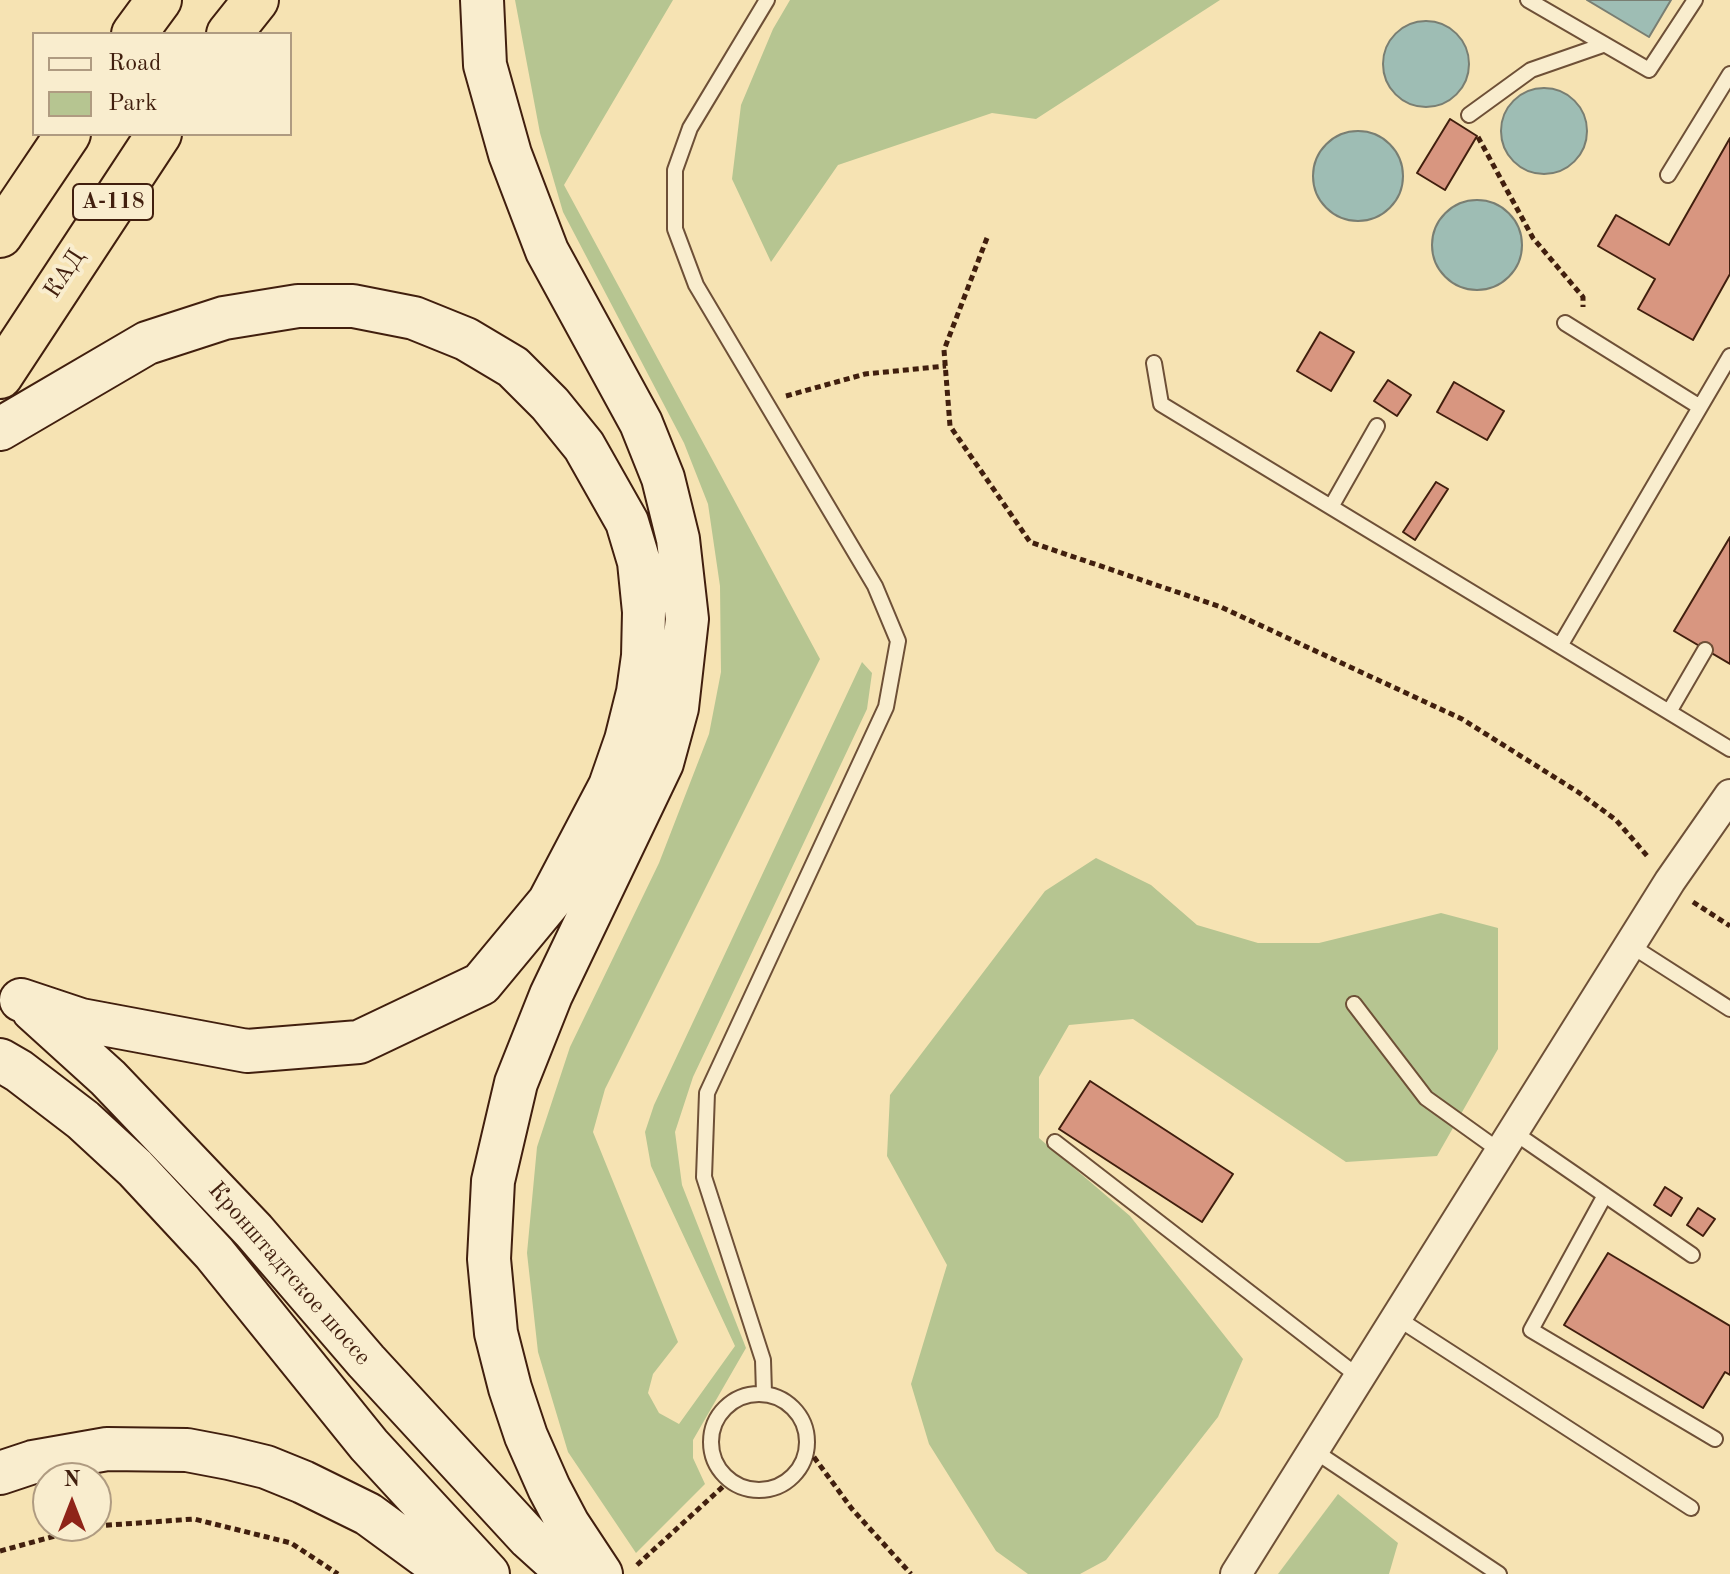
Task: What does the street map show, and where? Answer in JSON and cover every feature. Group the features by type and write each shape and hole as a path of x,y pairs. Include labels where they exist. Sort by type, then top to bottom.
{"highway":[{"path":"135,32 159,0"},
{"path":"231,32 256,0"},
{"name":"А-118","path":"0,235 67,136"},
{"name":"КАД","path":"0,376 158,136"}],"main road":[{"path":"482,0 485,65 510,154 547,251 641,423 663,478 678,539 687,619 677,708 662,763 551,995 516,1083 493,1181 489,1259 496,1333 510,1388 526,1436 568,1524 618,1571"},
{"path":"0,429 147,343 224,318 298,306 353,306 414,318 466,339 513,367 550,404 584,446 627,522 639,562 644,612 638,692 610,786 549,902 481,984 359,1042 247,1051 81,1020 11,992"},
{"name":"Кронштадтское шоссе","path":"11,992 108,1078 233,1209 366,1361 529,1538 569,1574"},
{"name":"Кронштадтское шоссе","path":"11,1058 19,1071 83,1120 135,1168 214,1253 369,1445 488,1574"},
{"path":"0,1473 46,1459 107,1449 187,1450 229,1458 278,1472 368,1514 450,1574"}],"street":[{"path":"1236,1574 1670,881 1730,795"}],"lane":[{"path":"764,1393 763,1360 704,1177 707,1093 886,707 898,641 875,586 696,285 675,229 675,170 690,128 767,0"},
{"path":"1528,0 1649,70 1695,0"},
{"path":"1469,115 1531,70 1603,45"},
{"path":"1668,175 1730,74"},
{"path":"1565,323 1700,407"},
{"path":"1560,646 1730,356"},
{"path":"1154,363 1161,404 1730,749"},
{"path":"1331,507 1377,426"},
{"path":"1669,712 1705,650"},
{"path":"1630,945 1730,1009"},
{"path":"1354,1004 1426,1098 1605,1195 1692,1255"},
{"path":"1055,1142 1359,1377"},
{"path":"1605,1195 1531,1330 1715,1439"},
{"path":"1397,1318 1691,1508"},
{"path":"764,1393 789,1403 805,1423 808,1449 798,1472 778,1488 752,1491 729,1481 713,1461 710,1436 719,1412 740,1397 764,1393"},
{"path":"1313,1450 1499,1574"}],"path":[{"path":"1477,136 1533,238 1583,297 1584,335"},
{"path":"987,238 944,350 950,426 1030,542 1221,607 1462,719 1578,792 1616,820 1670,881 1699,908 1730,926"},
{"path":"766,402 865,374 946,366"},
{"path":"808,1449 852,1509 911,1574"},
{"path":"618,1571 729,1481"},
{"path":"112,1525 194,1519 291,1543 338,1574"},
{"path":"0,1551 34,1542"}],"green space":[{"path":"515,0 673,0 564,185 820,659 605,1089 593,1132 678,1342 653,1374 648,1393 659,1413 679,1424 735,1346 651,1166 645,1132 654,1105 862,662 872,673 867,709 693,1077 675,1132 682,1185 746,1348 693,1440 693,1458 705,1484 636,1553 568,1452 538,1352 527,1253 537,1147 570,1047 659,863 709,734 721,672 720,586 708,504 684,443 563,212 540,133"},
{"path":"790,0 1220,0 1036,119 992,113 838,165 771,262 732,179 741,105 773,29"},
{"path":"1096,858 1151,885 1197,925 1258,943 1319,943 1441,913 1498,928 1498,1049 1437,1156 1346,1162 1133,1019 1069,1025 1039,1077 1039,1138 1130,1216 1243,1359 1218,1417 1106,1560 1080,1574 1028,1574 996,1551 929,1444 911,1384 947,1265 887,1156 890,1095 1045,891"},
{"path":"1338,1494 1398,1543 1389,1574 1278,1574"}],"water":[{"path":"1587,0 1671,0 1649,37"},
{"path":"1426,21 1450,28 1462,40 1469,64 1462,88 1450,100 1426,107 1402,100 1390,88 1383,64 1390,40 1402,28"},
{"path":"1544,88 1568,95 1580,107 1587,131 1580,155 1568,167 1544,174 1520,167 1508,155 1501,131 1508,107 1520,95"},
{"path":"1358,131 1375,134 1390,144 1400,159 1403,176 1400,193 1390,208 1375,218 1358,221 1341,218 1326,208 1316,193 1313,176 1316,159 1326,144 1341,134"},
{"path":"1477,200 1494,203 1509,213 1519,228 1522,245 1519,262 1509,277 1494,287 1477,290 1460,287 1445,277 1435,262 1432,245 1435,228 1445,213 1460,203"}],"building":[{"path":"1450,119 1477,136 1445,190 1417,173"},
{"path":"1730,138 1730,274 1693,340 1638,309 1655,279 1598,246 1616,215 1669,245"},
{"path":"1320,332 1354,352 1331,391 1297,371"},
{"path":"1388,380 1411,395 1397,416 1374,401"},
{"path":"1454,382 1504,411 1487,440 1437,412"},
{"path":"1436,482 1448,489 1415,540 1403,532"},
{"path":"1730,537 1730,664 1674,631"},
{"path":"1090,1081 1233,1174 1202,1222 1059,1129"},
{"path":"1665,1187 1682,1198 1671,1216 1654,1205"},
{"path":"1698,1208 1715,1219 1703,1236 1687,1225"},
{"path":"1608,1253 1730,1326 1730,1375 1725,1372 1703,1408 1564,1325"}]}
